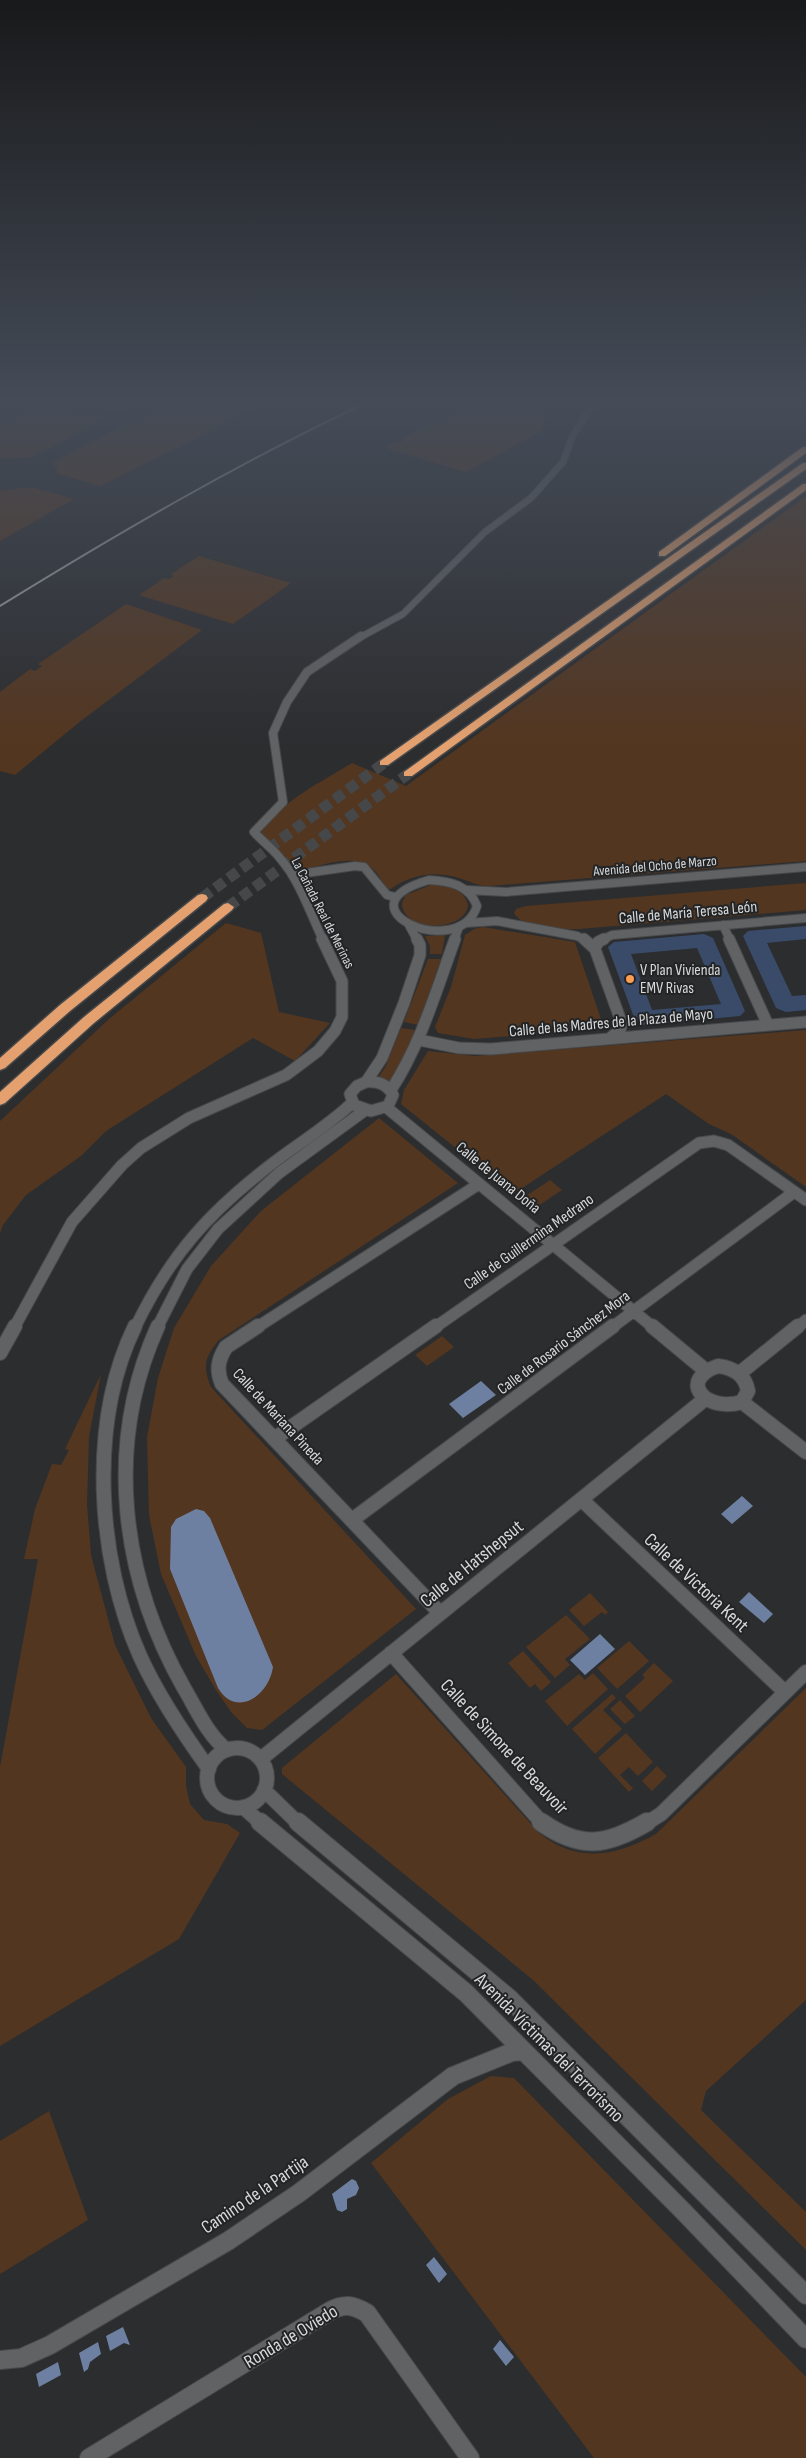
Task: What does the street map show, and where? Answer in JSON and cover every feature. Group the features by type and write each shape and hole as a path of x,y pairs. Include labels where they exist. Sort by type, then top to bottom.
{"highway":[{"path":"655,559 714,516"},
{"path":"384,763 734,516"},
{"path":"408,774 765,516"},
{"path":"548,647 593,604 624,581"},
{"path":"0,1065 65,1008 202,898"},
{"path":"0,1100 90,1020 228,907"}],"street":[{"name":"La Cañada Real de Merinas","path":"0,1352 72,1222 122,1165 141,1148 189,1118 286,1076 318,1051 335,1031 342,1017 342,981 292,876 278,856 254,832 258,824 276,812 283,802 274,733 286,702 307,672 351,642 403,614 485,532 507,516"},
{"path":"292,876 355,866 364,867 387,895 395,897"},
{"name":"Avenida del Ocho de Marzo","path":"467,890 506,892 806,867"},
{"path":"429,880 447,881 467,890 475,898 477,906 475,913 462,925 418,1040 406,1067 391,1090 392,1099 386,1107 376,1111 364,1110 352,1103 350,1094 352,1090 372,1076 388,1045 420,955 420,945 409,925 394,912 395,897 412,884 429,880"},
{"name":"Avenida del Ocho de Marzo","path":"477,906 506,892"},
{"name":"Calle de María Teresa León","path":"595,950 598,942 612,935 806,918"},
{"path":"409,925 433,931 497,921 583,938 595,950 622,1024 634,1034 641,1036"},
{"path":"722,925 768,1025"},
{"name":"Calle de las Madres de la Plaza de Mayo","path":"418,1040 476,1049 806,1022"},
{"path":"610,1038 620,1030 622,1024"},
{"path":"366,1082 379,1082 391,1090"},
{"path":"209,1769 150,1677 135,1643 114,1578 107,1540 102,1486 104,1433 112,1394 133,1331 156,1285 186,1243 246,1184 352,1103"},
{"name":"Calle de Juana Doña","path":"386,1107 705,1370"},
{"path":"227,1750 219,1744 171,1665 147,1608 129,1536 125,1483 126,1432 133,1394 153,1333 175,1290 199,1250 257,1191 364,1110"},
{"name":"Calle de Guillermina Medrano","path":"274,1439 699,1143 706,1141 722,1142 728,1145 806,1200"},
{"name":"Calle de Mariana Pineda","path":"440,1613 222,1384 217,1374 218,1359 226,1347 479,1184"},
{"name":"Calle de Rosario Sánchez Mora","path":"352,1520 794,1192"},
{"path":"740,1373 806,1320"},
{"path":"718,1366 733,1369 740,1373 747,1385 746,1397 742,1402 735,1405 720,1406 705,1399 698,1387 700,1374 705,1370 718,1366"},
{"name":"Calle de Hatshepsut","path":"262,1758 705,1399"},
{"path":"742,1402 806,1452"},
{"name":"Calle de Victoria Kent","path":"582,1500 785,1692"},
{"name":"Calle de Simone de Beauvoir","path":"391,1653 541,1822 557,1835 570,1841 593,1844 634,1830 661,1814 806,1672"},
{"path":"247,1748 262,1758 268,1776 264,1790 251,1803 243,1807 234,1808 217,1801 208,1787 209,1769 214,1761 227,1750 247,1748"},
{"name":"Avenida Víctimas del Terrorismo","path":"264,1790 284,1811 510,1999 806,2295"},
{"name":"Avenida Víctimas del Terrorismo","path":"243,1807 302,1859 466,1994 806,2339"},
{"name":"Camino de la Partija","path":"0,2360 21,2358 50,2345 228,2241 300,2193 453,2076 512,2052 523,2051"},
{"name":"Ronda de Oviedo","path":"89,2458 226,2377 317,2318 340,2306 354,2305 367,2312 470,2458"}],"shaded area":[{"path":"0,516 45,516 0,541"},
{"path":"779,516 806,516 806,861 489,886 440,874 431,874 405,881 389,890 372,868 356,861 328,863 303,870 293,865 262,834 261,829 292,800 352,763 406,786"},
{"path":"199,556 291,583 233,624 139,595 164,578 169,579 174,576 171,574"},
{"path":"126,604 202,630 82,720 15,775 0,771 0,692 30,669 35,671 42,666 38,664"},
{"path":"806,883 806,910 579,929 534,925 518,918 514,913 516,909 526,906"},
{"path":"431,885 449,887 459,892 466,900 468,906 464,915 456,921 445,925 433,926 422,924 405,913 402,903 406,895"},
{"path":"226,923 261,933 279,1012 330,1023 295,1061 253,1038 106,1131 81,1156 26,1195 3,1225 0,1233 0,1121 109,1019"},
{"path":"483,927 575,942 604,1028 474,1039 438,1033 435,1027 451,987 465,935 474,929"},
{"path":"445,935 442,954 430,954 430,946 425,936"},
{"path":"428,959 441,959 418,1025 404,1022"},
{"path":"401,1028 415,1030 406,1055 391,1082 378,1078 386,1066"},
{"path":"806,1030 806,1187 731,1134 709,1124 666,1094 513,1194 401,1104 404,1090 428,1051 475,1056"},
{"path":"379,1118 458,1183 219,1340 206,1362 206,1373 211,1387 416,1609 262,1730 247,1728 231,1712 196,1656 161,1574 149,1515 147,1437 158,1378 174,1328 211,1266 261,1211"},
{"path":"550,1180 562,1190 538,1206 526,1196"},
{"path":"442,1336 454,1347 427,1366 415,1355"},
{"path":"101,1374 89,1437 87,1504 91,1555 115,1645 151,1718 186,1767 186,1786 190,1804 204,1820 227,1824 240,1833 179,1939 0,2046 0,1767 38,1559 24,1559 35,1509 52,1464 61,1465 69,1450 65,1449"},
{"path":"590,1593 608,1612 605,1615 602,1612 584,1626 569,1610"},
{"path":"566,1615 590,1639 565,1659 570,1665 555,1678 526,1647"},
{"path":"629,1641 649,1661 617,1689 597,1668"},
{"path":"523,1651 551,1682 541,1691 535,1684 530,1688 508,1663"},
{"path":"654,1663 673,1681 640,1712 625,1696 645,1678 642,1675"},
{"path":"593,1673 608,1689 567,1726 545,1701 579,1674 585,1680"},
{"path":"396,1674 540,1834 555,1844 569,1850 598,1854 626,1848 656,1834 806,1688 806,2000 706,2091 701,2110 806,2212 806,2250 533,1980 282,1774 282,1768"},
{"path":"612,1694 616,1698 603,1710 622,1729 595,1754 572,1729"},
{"path":"620,1700 635,1716 625,1724 610,1709"},
{"path":"626,1733 653,1762 638,1776 629,1767 620,1775 633,1788 629,1792 598,1758"},
{"path":"657,1766 667,1776 652,1791 642,1781"},
{"path":"491,2076 514,2078 806,2377 806,2458 594,2458 371,2163 448,2099"},
{"path":"49,2111 88,2220 0,2274 0,2141"}],"water":[{"path":"481,1381 496,1395 463,1418 449,1404"},
{"path":"742,1496 753,1506 732,1524 721,1514"},
{"path":"196,1509 204,1511 210,1518 273,1667 265,1686 251,1700 234,1702 226,1697 218,1688 170,1569 171,1527 176,1519"},
{"path":"749,1592 773,1614 764,1623 739,1602"},
{"path":"600,1634 615,1649 585,1675 570,1660"},
{"path":"352,2179 356,2181 359,2188 356,2195 347,2199 347,2209 342,2212 337,2210 332,2194"},
{"path":"434,2257 447,2274 439,2283 426,2265"},
{"path":"123,2327 130,2345 124,2343 110,2351 106,2336"},
{"path":"500,2340 514,2357 506,2366 493,2349"},
{"path":"98,2342 101,2354 90,2362 88,2369 84,2372 79,2353"},
{"path":"58,2362 61,2375 39,2387 36,2374"}],"building":[{"path":"806,926 806,939 767,943 792,996 806,995 806,1010 786,1012 776,1008 743,936 748,931"},
{"name":"V Plan Vivienda EMV Rivas","path":"704,934 713,938 745,1011 740,1016 644,1025 635,1020 608,947 614,942","holes":["697,948 721,1004 652,1010 631,954"]}],"tunnel":[{"path":"202,898 384,763"},
{"path":"228,907 408,774"}],"railway":[{"path":"0,606 151,516"}],"place":[{"name":"V Plan Vivienda EMV Rivas","path":"630,979"}]}
